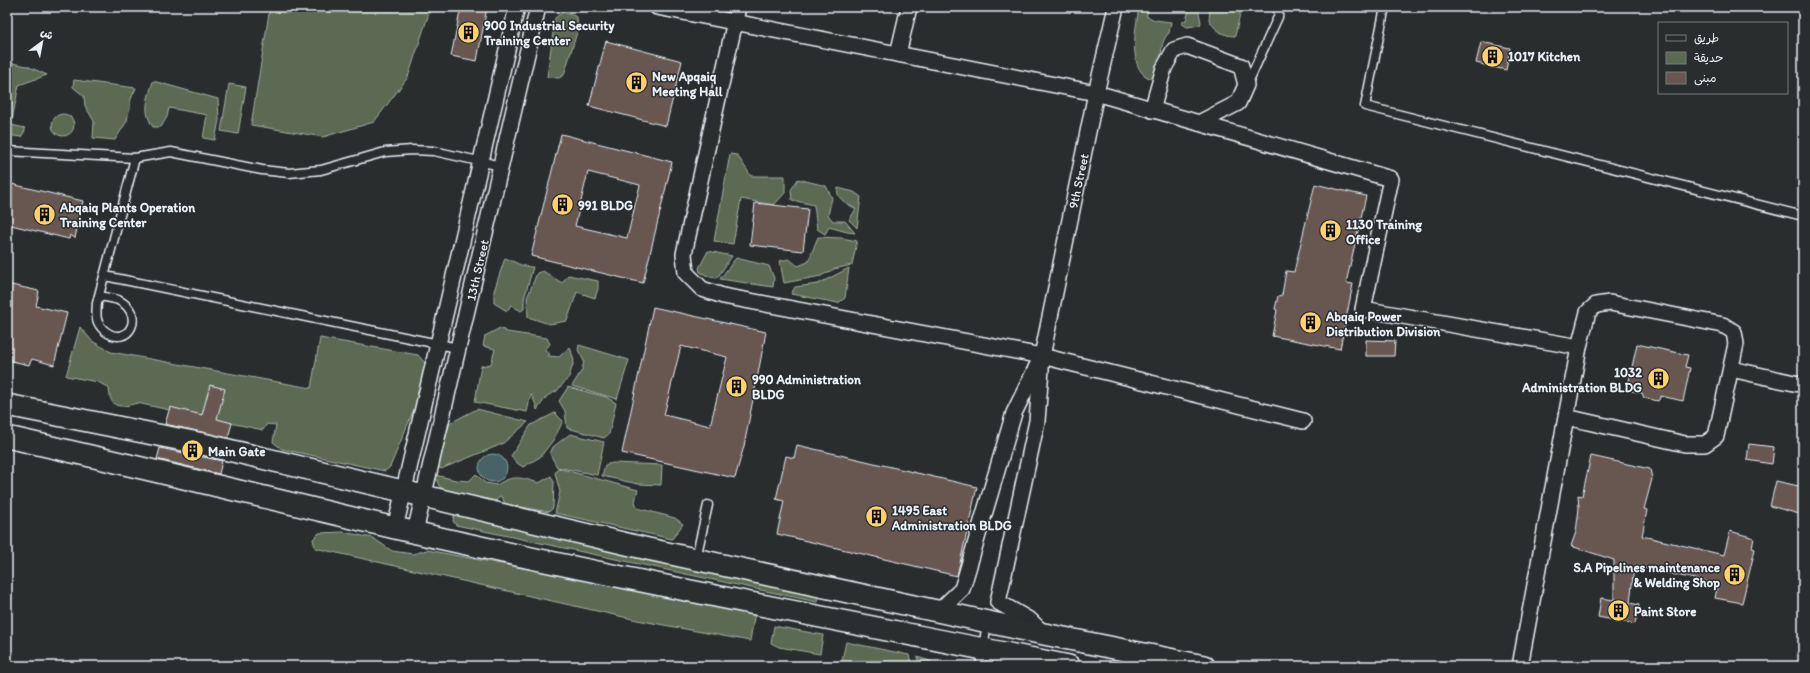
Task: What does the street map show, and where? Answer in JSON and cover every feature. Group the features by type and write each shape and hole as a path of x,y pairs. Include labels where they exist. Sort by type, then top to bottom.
{"street":[{"name":"13th Street","path":"395,528 517,7"},
{"name":"13th Street","path":"416,532 538,7"},
{"path":"657,7 1096,93 1391,179 1363,309 1579,347"},
{"path":"738,7 684,254 686,273 702,289 723,296 1042,356 1303,421"},
{"path":"898,54 909,7"},
{"name":"9th Street","path":"1042,356 1096,93 1116,7"},
{"path":"1152,110 1164,68 1174,50 1187,46 1241,66 1246,85 1238,103 1199,123"},
{"path":"1520,666 1566,417 1579,347 1588,312 1596,305 1610,303 1723,325 1734,332 1736,344 1716,436 1705,444 1686,444 1566,417"},
{"path":"938,612 962,589 1014,413 1042,356"},
{"path":"1042,356 1037,421 998,602 1031,621 1044,634"},
{"path":"1731,369 1803,385"},
{"path":"7,406 203,444 648,549 938,612 1204,666"},
{"path":"7,437 193,479 395,528 641,580 981,657 1069,666"}],"lane":[{"path":"1246,85 1278,17 1279,7"},
{"path":"1385,7 1364,106 1803,216"},
{"path":"7,151 135,158 170,152 262,170 289,173 321,170 386,152 412,150 434,151 501,166"},
{"path":"99,296 117,300 128,307 133,315 133,325 128,332 121,336 110,335 100,327 95,318 99,296 135,158"},
{"path":"105,276 458,348"},
{"path":"696,559 708,505"},
{"path":"981,657 987,622"}],"green space":[{"path":"270,7 431,7 408,77 374,122 323,137 251,125"},
{"path":"1139,7 1150,7 1146,16 1155,20 1171,22 1169,33 1163,43 1159,69 1152,79 1144,75 1139,68 1136,58 1135,37"},
{"path":"1205,7 1227,7 1241,10 1235,36 1223,34 1214,27 1209,20 1210,10"},
{"path":"1198,8 1201,22 1200,25 1187,27 1181,23 1186,20 1189,10"},
{"path":"563,12 577,17 578,29 564,75 559,78 547,77 555,18"},
{"path":"7,62 27,66 47,75 19,85 11,125 25,128 25,131 21,137 7,135"},
{"path":"74,80 136,88 131,99 127,121 115,140 93,138 94,121 85,106 84,96 73,87"},
{"path":"153,81 218,99 219,120 215,140 203,138 207,115 169,108 167,117 161,127 153,127 148,115 147,104"},
{"path":"229,84 246,87 238,134 221,131"},
{"path":"63,114 71,117 74,125 71,133 63,136 55,133 52,125 55,117"},
{"path":"730,154 737,155 751,176 785,176 785,193 774,205 741,199 733,244 714,241"},
{"path":"798,179 826,186 832,198 828,215 833,221 845,221 855,233 829,227 825,234 817,229 814,205 792,200 791,190"},
{"path":"838,188 854,192 861,197 857,228 849,220 856,209 840,198 838,195"},
{"path":"818,237 842,238 857,241 852,265 834,269 821,276 784,283 780,261 789,259 798,266 808,262"},
{"path":"708,251 732,256 717,278 710,277 700,272 699,268"},
{"path":"505,258 522,265 533,267 524,299 524,309 521,311 511,305 507,311 494,303 494,291"},
{"path":"736,258 769,266 774,278 773,287 720,279"},
{"path":"849,268 845,298 838,303 791,294 795,287 818,284"},
{"path":"543,271 562,283 568,275 598,281 598,289 595,298 577,292 567,321 549,324 528,317 527,298 537,273"},
{"path":"80,327 92,341 111,352 311,388 320,338 418,355 426,364 420,395 390,467 385,471 282,449 273,442 276,425 267,424 263,430 137,403 125,406 117,405 111,400 109,388 98,382 66,376"},
{"path":"500,328 507,332 547,338 550,344 545,350 550,354 548,356 559,357 570,347 574,361 569,377 557,391 547,396 537,410 531,394 527,412 475,402 481,366 491,364 495,349 483,346 485,336"},
{"path":"579,345 629,360 617,399 572,386 582,370 584,361 578,350"},
{"path":"568,387 606,397 616,403 609,434 604,438 567,428 565,411 559,401"},
{"path":"477,409 528,422 502,444 441,469 436,465 450,423"},
{"path":"555,413 563,421 554,439 540,457 523,467 517,463 511,456 531,425"},
{"path":"570,434 604,442 597,475 557,467 550,454 553,447"},
{"path":"613,463 662,465 661,485 638,484 602,476 605,465"},
{"path":"558,468 638,490 635,501 637,508 675,518 683,524 672,539 555,513 560,492 555,473"},
{"path":"476,474 485,483 497,485 513,478 539,483 551,476 554,482 553,508 549,512 505,504 500,496 496,501 446,491 439,486 435,475 456,480 469,481"},
{"path":"459,511 819,595 817,602 456,525 453,521 454,516"},
{"path":"343,532 373,538 392,551 413,554 427,550 755,612 750,641 637,620 315,548 313,539 319,533"},
{"path":"774,626 823,635 820,654 779,647 771,643"},
{"path":"846,642 909,655 912,666 866,666 844,662 842,660"},
{"path":"917,657 930,661 938,666 920,666"}],"water":[{"path":"493,454 499,455 503,458 506,462 506,474 503,478 499,481 493,482 487,481 483,478 480,474 479,468 480,462 483,458 487,455"}],"building":[{"name":"900 Industrial Security Training Center","path":"461,7 487,7 477,61 451,56"},
{"name":"New Apqaiq Meeting Hall","path":"606,41 682,61 666,126 589,106"},
{"name":"1017 Kitchen","path":"1481,42 1510,48 1506,70 1476,63"},
{"name":"991 BLDG","path":"561,134 672,162 643,283 531,256","holes":["588,172 640,185 627,238 575,226"]},
{"name":"Abqaiq Plants Operation Training Center","path":"7,183 83,201 75,238 70,235 69,239 7,224"},
{"path":"1315,184 1366,196 1346,283 1353,284 1340,349 1272,336 1278,296 1282,295 1286,271 1294,272"},
{"path":"755,203 808,209 803,251 750,245"},
{"path":"7,284 39,291 36,306 67,313 54,365 32,359 29,365 7,360"},
{"name":"990 Administration BLDG","path":"653,307 766,332 744,446 735,478 622,453","holes":["681,346 727,357 710,426 664,415"]},
{"path":"1366,340 1395,341 1394,356 1366,356"},
{"name":"1032 Administration BLDG","path":"1637,344 1688,355 1685,367 1690,368 1683,401 1661,396 1658,401 1644,398 1642,393 1627,390"},
{"path":"210,385 225,389 217,419 232,423 228,438 165,424 170,407 202,415"},
{"path":"1749,444 1774,447 1772,464 1747,460"},
{"name":"1495 East Administration BLDG","path":"797,445 977,487 957,576 777,534 784,501 776,499 786,456 794,458"},
{"path":"160,448 222,461 219,474 157,459"},
{"path":"1591,456 1650,469 1652,479 1644,509 1647,510 1642,536 1724,555 1730,531 1754,538 1752,548 1755,549 1742,603 1715,598 1718,584 1634,566 1630,603 1639,605 1635,624 1598,617 1601,598 1614,600 1614,560 1571,546 1576,532 1579,508 1578,495 1582,496"},
{"path":"1776,481 1803,487 1803,515 1770,506"}],"place":[{"name":"900 Industrial Security Training Center","path":"469,32"},
{"name":"1017 Kitchen","path":"1493,56"},
{"name":"New Apqaiq Meeting Hall","path":"636,83"},
{"name":"991 BLDG","path":"562,205"},
{"name":"Abqaiq Plants Operation Training Center","path":"44,214"},
{"name":"1130 Training Office","path":"1331,231"},
{"name":"Abqaiq Power Distribution Division","path":"1310,323"},
{"name":"1032 Administration BLDG","path":"1658,379"},
{"name":"990 Administration BLDG","path":"737,386"},
{"name":"Main Gate","path":"192,451"},
{"name":"1495 East Administration BLDG","path":"876,517"},
{"name":"S.A Pipelines maintenance & Welding Shop","path":"1735,574"},
{"name":"Paint Store","path":"1618,611"}]}
